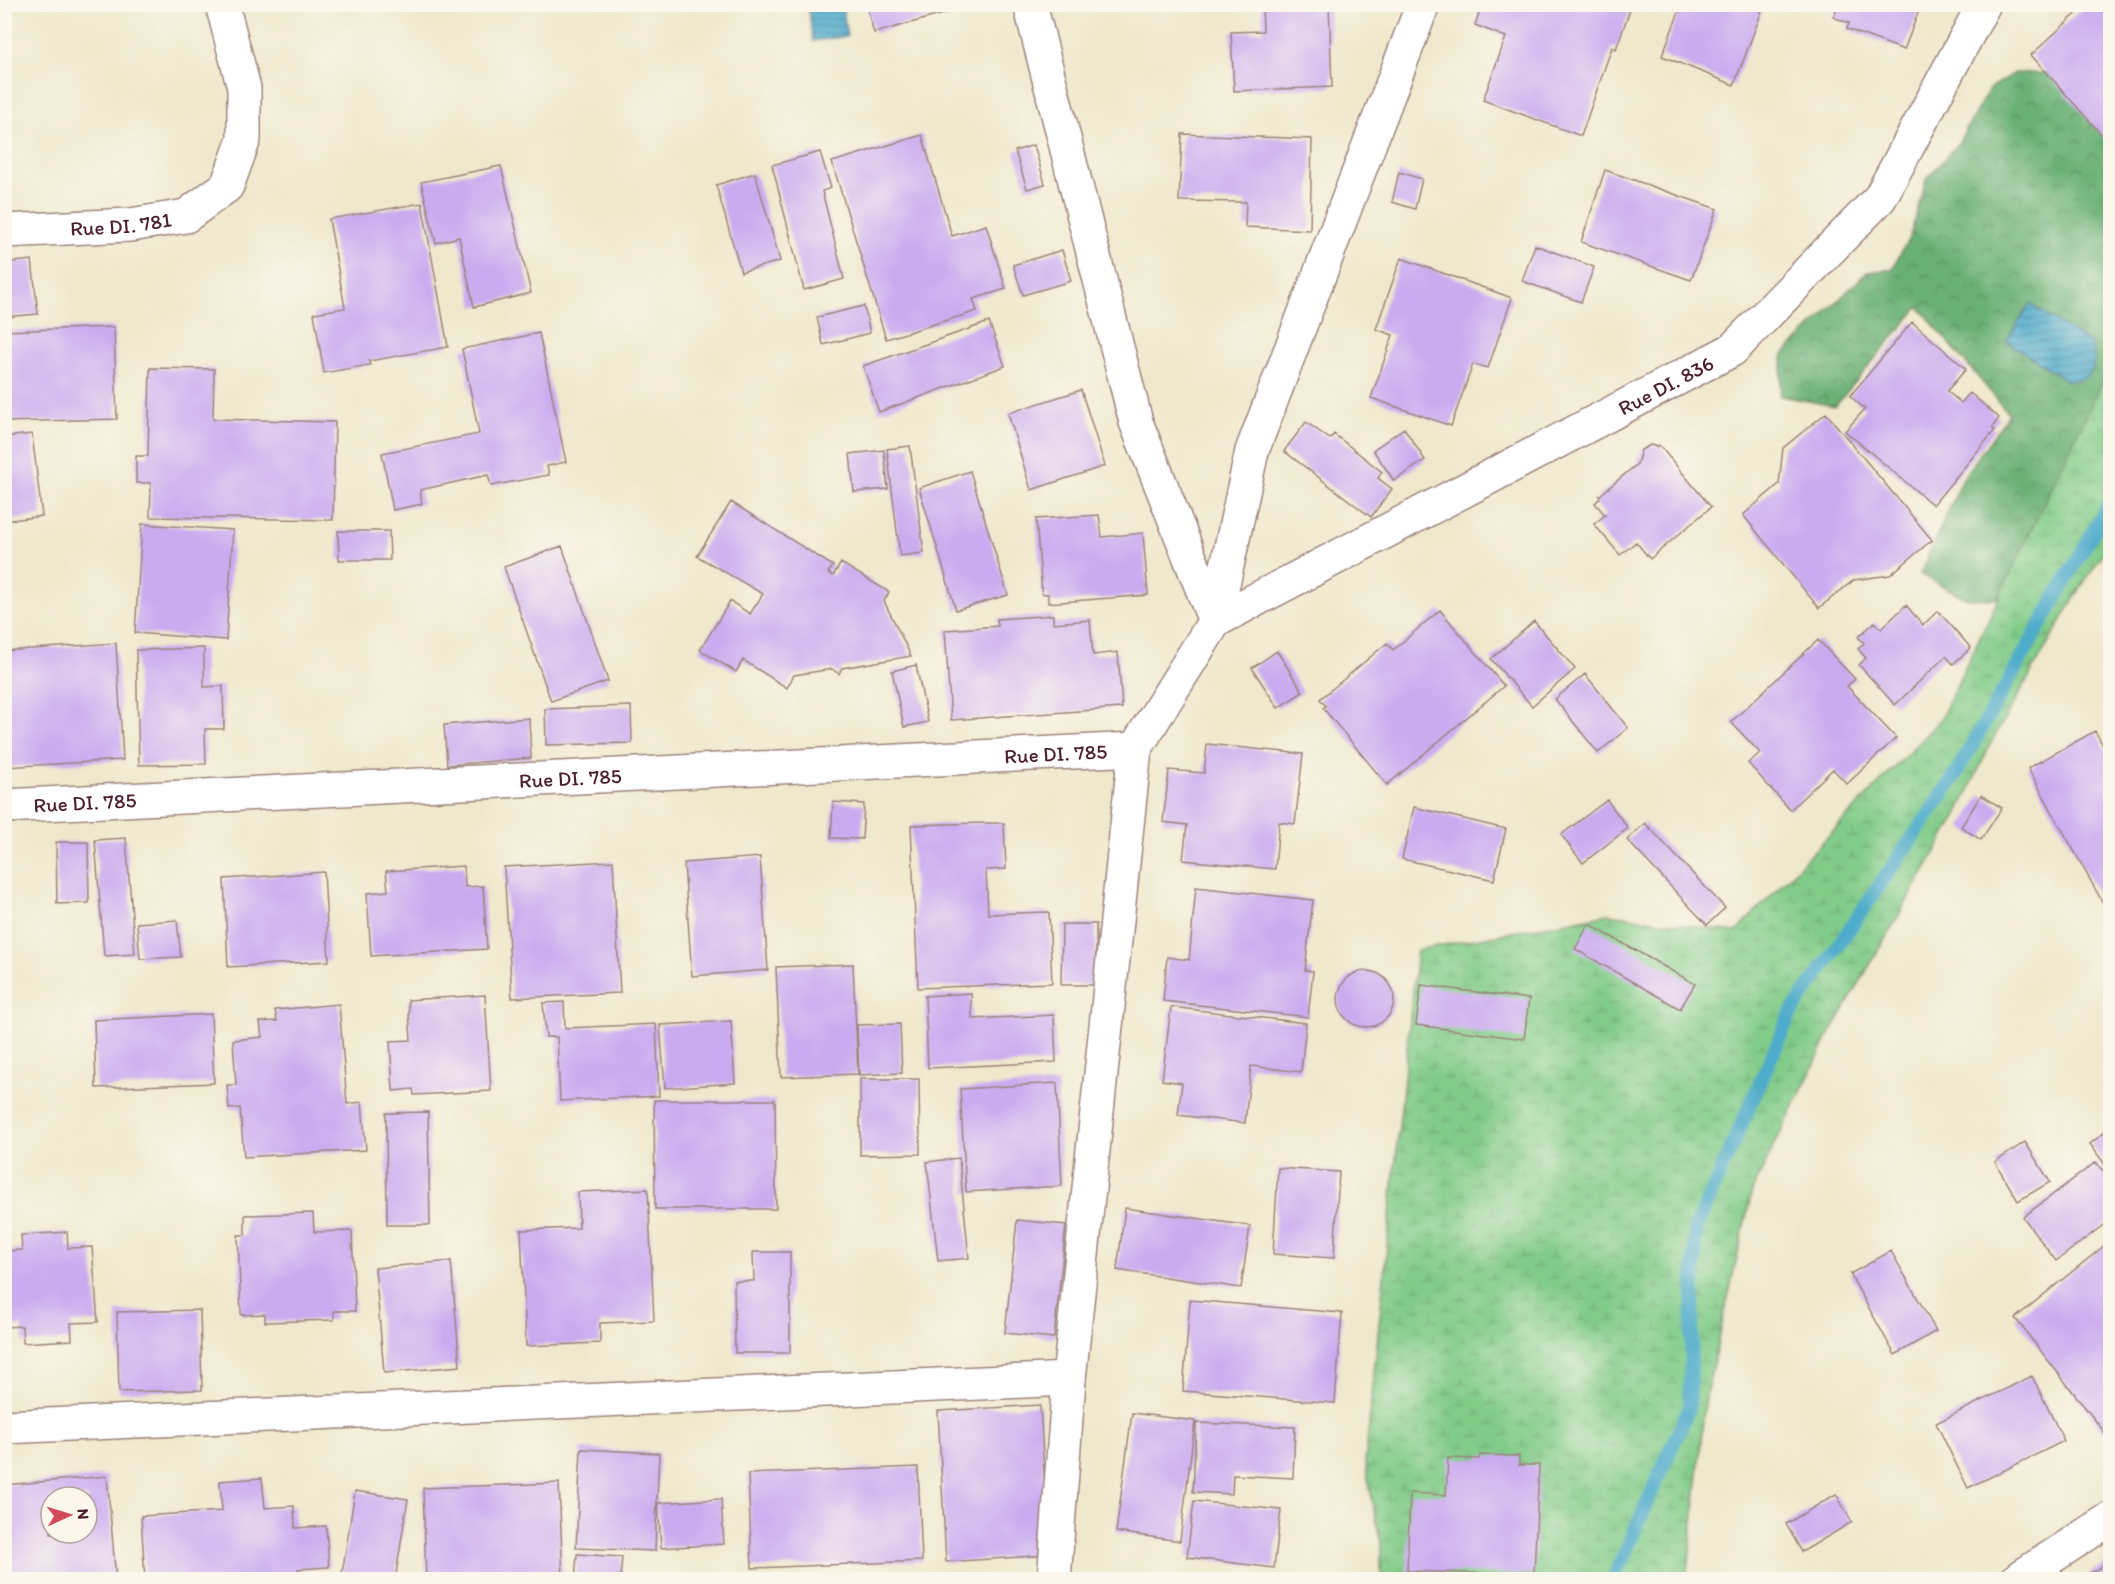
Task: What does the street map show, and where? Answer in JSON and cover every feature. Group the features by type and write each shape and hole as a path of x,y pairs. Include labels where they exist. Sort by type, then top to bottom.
{"street":[{"name":"Rue DI. 781","path":"4,231 130,225 186,216 226,186 244,138 244,88 222,4"},
{"path":"1030,4 1136,422 1215,621"},
{"path":"1054,1580 1069,1379 1135,749 1215,621 1252,451 1423,4"},
{"name":"Rue DI. 836","path":"1215,621 1732,350 1880,198 1984,4"},
{"name":"Rue DI. 785","path":"4,806 1135,749"},
{"path":"4,1427 1069,1379"},
{"path":"2016,1580 2110,1519"}],"green space":[{"path":"2015,73 2063,73 2110,109 2110,452 2029,598 1967,599 1920,574 1963,478 2009,414 1919,307 1835,406 1780,396 1783,355 1867,272 1892,269 1910,236 1926,180 1957,145 1989,89"},
{"path":"2110,366 2110,543 2078,592 1992,741 1956,817 1828,1037 1752,1191 1705,1400 1689,1563 1685,1579 1381,1579 1381,1544 1365,1463 1417,950 1609,914 1736,932 1940,720"}],"water":[{"path":"808,5 842,5 847,36 813,41"},
{"path":"2030,304 2091,344 2094,365 2088,375 2067,381 2006,341"}],"building":[{"path":"866,4 964,4 965,8 874,33"},
{"path":"1179,4 1199,4 1199,6 1179,7"},
{"path":"1262,4 1329,4 1332,87 1234,91 1231,32 1263,31"},
{"path":"1482,4 1632,4 1616,49 1612,47 1581,136 1483,100 1506,37 1475,25"},
{"path":"1682,4 1745,4 1762,11 1734,85 1662,56"},
{"path":"1783,4 1797,4 1795,9"},
{"path":"2087,4 2110,4 2110,140 2108,142 2031,55"},
{"path":"1838,5 1921,5 1904,50 1847,29 1849,23 1833,17"},
{"path":"1182,134 1312,139 1310,230 1245,227 1246,202 1179,201"},
{"path":"922,135 952,236 986,225 1006,289 973,299 977,311 886,339 832,162"},
{"path":"1034,145 1045,184 1027,189 1015,151"},
{"path":"820,152 831,188 822,191 844,279 804,290 772,165"},
{"path":"501,166 531,293 474,307 459,237 436,243 421,182"},
{"path":"1605,170 1717,209 1691,280 1581,242"},
{"path":"1399,172 1422,179 1415,209 1392,202"},
{"path":"755,173 780,261 741,272 716,185"},
{"path":"422,203 448,347 369,361 370,365 324,373 314,313 345,308 329,219"},
{"path":"1535,245 1594,267 1581,302 1522,281"},
{"path":"1062,250 1071,281 1023,295 1013,265"},
{"path":"1401,258 1512,298 1488,368 1473,364 1451,426 1371,398 1393,335 1376,329"},
{"path":"32,260 38,314 4,317 4,263"},
{"path":"864,306 870,333 823,345 817,317"},
{"path":"989,322 1005,366 879,412 863,366"},
{"path":"1912,322 1966,369 1947,391 1961,403 1970,393 1999,418 1992,428 1995,430 1933,505 1845,431 1865,409 1850,396"},
{"path":"114,327 117,419 4,422 4,331"},
{"path":"539,333 566,462 547,466 549,475 491,486 488,475 420,490 422,504 393,510 382,453 479,434 462,349"},
{"path":"150,368 214,369 213,419 335,422 333,520 150,517 151,483 136,483 136,456 148,456"},
{"path":"1081,390 1105,466 1031,490 1008,413"},
{"path":"1826,413 1932,540 1890,575 1854,580 1819,608 1743,515 1779,484 1783,448"},
{"path":"1306,422 1330,439 1334,434 1382,472 1378,478 1392,489 1371,517 1284,451"},
{"path":"1404,428 1425,460 1394,481 1373,450"},
{"path":"32,434 42,516 4,521 4,437"},
{"path":"1650,445 1657,447 1659,445 1711,507 1650,559 1636,542 1620,555 1594,524 1605,515 1595,503 1600,498 1599,496 1637,464 1641,450"},
{"path":"910,446 924,553 900,556 887,449"},
{"path":"884,450 888,489 854,492 850,454"},
{"path":"970,471 1008,595 956,610 919,488"},
{"path":"731,502 833,566 828,573 833,576 841,563 889,592 884,601 911,656 842,668 839,674 832,669 794,675 787,688 743,660 736,672 700,650 730,601 750,614 763,594 697,556"},
{"path":"1099,515 1102,537 1143,533 1148,595 1048,603 1048,594 1042,594 1036,519"},
{"path":"142,524 233,530 226,640 135,633"},
{"path":"338,531 389,531 390,560 339,560"},
{"path":"562,546 608,681 551,701 504,567"},
{"path":"1906,605 1923,625 1938,611 1971,648 1953,664 1946,656 1895,705 1859,665 1866,658 1858,649 1864,643 1858,637 1875,622 1881,629"},
{"path":"1440,610 1504,686 1387,785 1323,708 1326,706 1320,699 1387,643 1393,650"},
{"path":"1053,615 1053,623 1090,620 1093,655 1118,652 1122,708 951,720 945,630 998,626 997,619"},
{"path":"1534,621 1575,669 1532,706 1491,659"},
{"path":"1818,640 1855,679 1847,686 1896,738 1847,784 1833,769 1790,810 1748,763 1760,753 1731,722"},
{"path":"116,643 123,760 4,767 4,651"},
{"path":"204,648 204,687 223,686 224,729 205,729 206,764 139,765 136,650"},
{"path":"1277,651 1303,692 1278,708 1252,668"},
{"path":"916,665 928,722 904,727 892,671"},
{"path":"1585,674 1628,728 1598,753 1555,699"},
{"path":"631,706 632,743 546,745 545,709"},
{"path":"529,718 531,758 447,765 444,725"},
{"path":"2095,731 2110,758 2108,912 2028,768"},
{"path":"1207,744 1303,754 1295,824 1279,822 1275,869 1183,860 1187,825 1163,822 1169,770 1204,773"},
{"path":"1981,795 2002,808 1981,840 1961,827"},
{"path":"1607,800 1628,828 1583,863 1561,835"},
{"path":"833,802 864,804 862,839 831,838"},
{"path":"1414,807 1506,829 1494,880 1402,859"},
{"path":"1004,823 1006,869 986,870 988,914 1049,912 1052,983 918,988 911,825"},
{"path":"1645,823 1725,908 1707,925 1627,840"},
{"path":"126,838 135,954 104,956 95,840"},
{"path":"56,842 88,842 89,903 57,904"},
{"path":"760,857 768,970 692,976 684,863"},
{"path":"613,861 620,993 512,998 504,867"},
{"path":"464,866 465,887 483,886 487,949 371,956 367,893 388,891 386,871"},
{"path":"324,872 329,961 228,967 224,879"},
{"path":"1196,887 1313,900 1305,970 1313,971 1308,1017 1163,1001 1167,957 1189,960"},
{"path":"177,920 181,957 140,959 137,923"},
{"path":"1062,924 1096,924 1096,985 1061,985"},
{"path":"1589,924 1695,984 1680,1009 1575,949"},
{"path":"853,964 858,1074 781,1077 776,967"},
{"path":"1360,971 1372,971 1386,979 1394,993 1392,1010 1386,1019 1372,1027 1360,1027 1343,1015 1338,1005 1338,993 1350,976"},
{"path":"1421,985 1529,999 1524,1039 1416,1025"},
{"path":"971,993 972,1019 1054,1015 1056,1062 928,1068 925,996"},
{"path":"485,995 491,1091 414,1095 413,1089 393,1091 390,1041 411,1040 408,1000"},
{"path":"564,1002 565,1028 656,1024 659,1096 560,1101 557,1037 546,1037 543,1003"},
{"path":"339,1004 347,1104 362,1102 366,1150 244,1157 240,1108 229,1109 227,1085 236,1085 233,1040 262,1037 260,1022 277,1021 275,1010"},
{"path":"1171,1007 1306,1023 1301,1072 1251,1066 1245,1123 1178,1115 1182,1083 1162,1080"},
{"path":"211,1014 214,1083 96,1088 94,1020"},
{"path":"731,1021 735,1083 665,1088 660,1025"},
{"path":"900,1024 902,1073 859,1075 857,1025"},
{"path":"860,1079 919,1079 920,1154 860,1155"},
{"path":"1057,1083 1062,1186 966,1192 960,1089"},
{"path":"654,1100 775,1100 776,1209 655,1209"},
{"path":"428,1112 430,1225 387,1225 386,1113"},
{"path":"2110,1128 2110,1169 2109,1170 2090,1144"},
{"path":"2025,1142 2050,1182 2018,1201 1995,1162"},
{"path":"959,1158 969,1258 938,1261 927,1162"},
{"path":"2096,1162 2108,1178 2110,1177 2110,1220 2056,1261 2023,1217"},
{"path":"1278,1168 1339,1172 1334,1258 1273,1254"},
{"path":"648,1189 654,1321 600,1323 600,1343 526,1346 521,1230 579,1228 578,1192"},
{"path":"1125,1208 1250,1226 1241,1288 1117,1270"},
{"path":"313,1213 314,1232 352,1231 355,1311 334,1311 334,1320 265,1322 265,1314 241,1315 238,1235 245,1235 245,1215"},
{"path":"1017,1220 1066,1225 1054,1338 1005,1333"},
{"path":"67,1232 68,1248 92,1247 98,1322 71,1323 72,1340 23,1343 22,1326 4,1327 4,1251 22,1250 21,1235"},
{"path":"2110,1241 2110,1436 2109,1438 2015,1318"},
{"path":"1891,1251 1936,1331 1895,1355 1850,1274"},
{"path":"753,1252 790,1252 790,1353 735,1353 734,1281 754,1281"},
{"path":"451,1261 460,1366 384,1373 375,1268"},
{"path":"1190,1300 1342,1313 1335,1403 1183,1391"},
{"path":"200,1310 202,1390 119,1392 117,1312"},
{"path":"2032,1376 2064,1441 1968,1488 1936,1423"},
{"path":"1040,1405 1049,1555 946,1562 938,1411"},
{"path":"1132,1413 1195,1421 1180,1541 1116,1532"},
{"path":"1196,1423 1295,1427 1293,1478 1233,1475 1232,1494 1193,1492"},
{"path":"581,1449 659,1453 655,1551 576,1548"},
{"path":"1480,1455 1519,1456 1519,1465 1539,1465 1534,1575 1407,1571 1410,1493 1446,1495 1448,1458 1479,1459"},
{"path":"918,1467 922,1561 752,1568 748,1474"},
{"path":"107,1476 116,1580 4,1580 4,1485"},
{"path":"262,1478 265,1508 294,1506 295,1528 326,1526 329,1567 298,1569 299,1580 145,1580 141,1516 222,1511 220,1481"},
{"path":"559,1483 563,1580 426,1580 423,1488"},
{"path":"355,1491 408,1499 395,1580 341,1580"},
{"path":"1836,1494 1852,1522 1802,1552 1786,1524"},
{"path":"721,1499 724,1544 661,1548 658,1503"},
{"path":"1194,1501 1281,1510 1274,1568 1187,1557"},
{"path":"577,1554 622,1557 620,1580 575,1580"},
{"path":"2110,1561 2110,1580 2079,1580"}],"waterway":[{"path":"1613,1580 1689,1408 1696,1227 1790,1015 1953,779 2110,502"}]}
